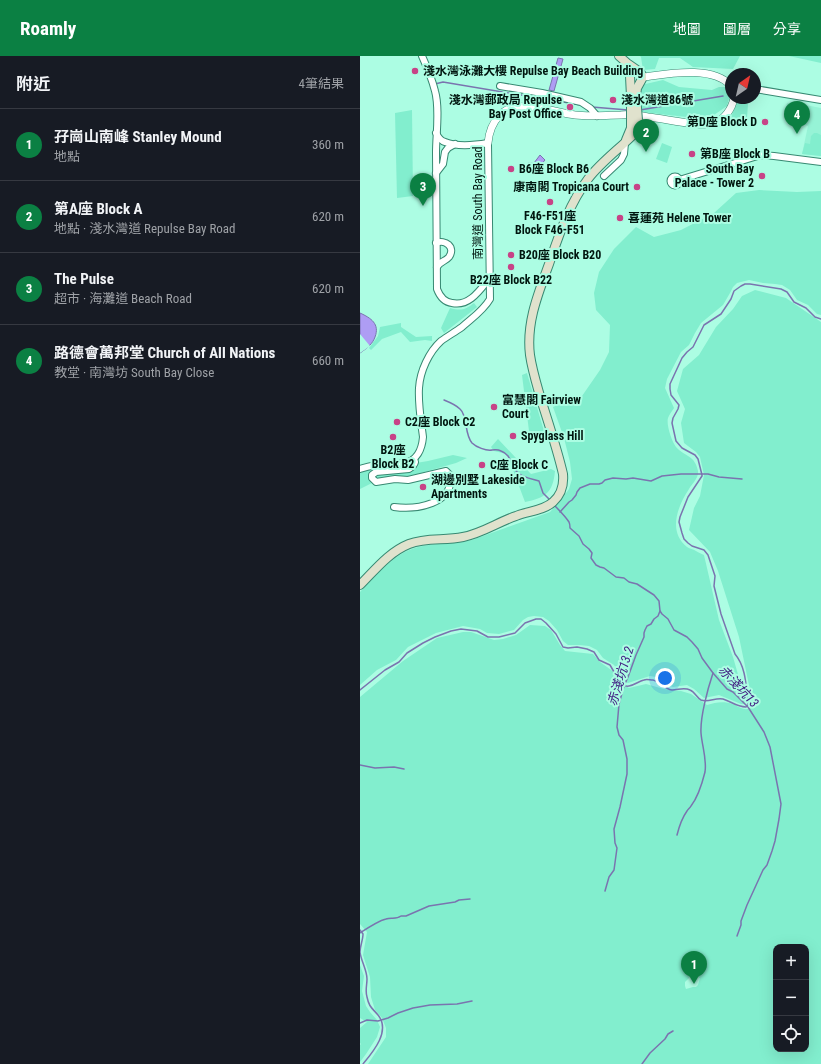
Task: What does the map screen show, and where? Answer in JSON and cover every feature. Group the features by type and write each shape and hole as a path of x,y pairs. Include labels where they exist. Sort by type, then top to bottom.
{"main road":[{"path":"621,58 641,78"},
{"path":"360,585 392,553 409,544 426,540 458,538 478,533 517,515 545,507 553,502 560,494 563,483 562,471 530,356 529,339 531,318 562,227 581,189 591,175 635,133 637,126 634,120 634,96 627,66 621,58"},
{"path":"630,78 635,84 641,78"},
{"path":"634,96 641,78"}],"street":[{"path":"422,56 436,92 438,112 436,133 436,243 439,295 448,302 461,304 476,295 490,279"},
{"path":"641,78 670,74 707,74 720,77 725,81"},
{"path":"500,86 542,92 581,102 595,114"},
{"path":"761,90 821,100"},
{"name":"南灣道 South Bay Road","path":"414,459 419,453 423,437 419,387 425,364 441,341 481,311 490,299 488,142 490,129 496,118 513,107 527,106 576,115 595,114 648,116 704,125 720,120 726,116 732,104"},
{"path":"436,133 446,143 474,144 488,142"},
{"path":"604,176 621,160 624,154 625,143"},
{"path":"436,173 443,164 445,152 448,148 455,144"},
{"path":"679,180 760,155 821,162"},
{"path":"436,243 440,241 445,242 449,244 451,248 449,257 442,261 437,268"},
{"path":"360,469 376,465 404,464 414,459 414,465 409,469 376,472 372,475 372,478 376,482 395,479 408,480 446,471 450,475 451,482 449,489 445,495 440,498 424,506 412,508 394,507"}],"shaded area":[{"path":"640,56 740,56 734,68 693,67 680,58 659,58 655,69 643,70"},
{"path":"789,56 821,56 821,63"},
{"path":"558,58 563,59 554,91 549,90"},
{"path":"663,80 679,87 712,90 719,87 725,87 725,104 728,104 727,106 711,117 704,119 642,112 641,85"},
{"path":"790,102 821,108 821,156 802,154 808,126 802,121 784,117 787,103 790,104"},
{"path":"736,104 748,104 747,118 728,125"},
{"path":"412,110 413,196 397,198 395,113"},
{"path":"814,133 821,135 821,156 802,154 805,143 810,144 811,136"},
{"path":"662,143 672,147 667,163 656,159"},
{"path":"540,155 545,160 533,174 528,170 528,163 534,163"},
{"path":"759,190 797,192 821,191 821,315 817,314 808,305 797,300 790,290 782,285 749,280 737,283 733,287 723,305 701,323 689,345 681,352 667,379 665,388 674,408 668,417 668,421 674,445 695,462 698,471 696,478 678,511 676,527 681,541 687,547 704,555 719,620 733,657 745,703 741,704 719,695 704,698 687,685 673,687 667,685 656,677 650,676 628,683 623,680 614,665 603,658 597,650 589,646 568,645 563,641 557,630 549,621 543,617 534,616 523,620 514,630 499,634 487,633 480,629 463,626 436,633 408,647 396,660 377,670 360,685 360,592 388,564 404,552 413,548 472,540 550,512 569,489 572,479 570,462 564,438 553,407 582,396 600,370 609,352 610,325 596,310 594,293 599,272 614,249 636,227 654,237 681,230 714,213 736,193"},
{"path":"755,290 786,298 821,322 821,1064 368,1064 386,1037 386,1028 382,1018 375,1010 371,997 370,977 363,955 367,932 360,924 360,697 403,661 437,638 463,632 471,632 494,640 503,639 516,635 530,625 545,626 551,630 565,651 593,654 600,662 614,672 620,683 629,688 646,684 691,694 707,705 726,702 748,709 751,705 751,695 739,637 718,571 710,552 689,530 694,508 700,496 704,475 700,457 684,443 681,423 685,409 677,391 683,369 699,355 716,327 733,309 742,296","holes":["693,974 700,978 696,987 686,989 685,982"]},
{"path":"474,303 477,307 444,333 441,328 450,308 463,309"},
{"path":"360,313 374,322 376,332 373,341 360,353"},
{"path":"401,323 401,327 416,337 432,336 432,341 425,340 410,342 401,332 382,339 371,350 369,348 378,336 380,327"},
{"path":"527,373 546,438 530,439 522,375"},
{"path":"498,439 531,474 551,469 555,471 552,485 547,493 538,499 525,502 507,454 494,451 491,447"},
{"path":"453,455 467,458 456,463 410,476 376,481 360,489 360,473 375,467 404,465"},
{"path":"360,965 364,976 362,991 366,1006 377,1020 380,1027 377,1037 360,1062 360,1028 367,1022 360,1018"}],"pier":[{"path":"360,334 370,346 360,353"}],"waterway":[{"path":"435,84 443,82 581,105"},
{"path":"640,110 723,96"},
{"path":"592,107 628,110"},
{"path":"360,690 385,670 399,662 407,653 435,637 461,629 477,631 488,637 499,637 515,633 525,623 536,619 541,619 556,634 563,647 577,647 594,652 599,660 610,665 621,684 624,686 630,686 645,680 653,680 672,690 690,690 698,698 704,701 723,699 746,707 748,705 746,683 739,659 735,654 721,614 714,586 715,576 708,555 704,550 692,546 684,539 679,522 688,497 702,475 698,459 695,455 682,448 676,441 672,423 679,405 671,395 670,384 682,358 693,347 704,325 721,314 731,299 734,291 745,284 781,289 787,292 794,302 806,308 815,317 821,319"},
{"name":"赤淺坑13","path":"444,400 457,406 462,412 468,435 472,443 484,449 500,450 505,453 519,474 539,481 543,493 550,500"},
{"path":"560,512 572,500 580,488 590,484 599,484 605,480 613,478 633,478 651,481 662,476 708,474 719,477 742,479"},
{"name":"赤淺坑13","path":"555,506 569,522 570,528 579,536 583,544 592,553 591,558 596,565 604,568 616,577 624,578 629,582 637,584 654,595 659,601 660,611 668,619 674,630 687,637 692,642 713,673 727,689 733,692 748,707 764,732 770,747 781,804 772,851 767,865 763,870 747,905 737,936"},
{"name":"赤淺坑13.2","path":"605,891 609,877 614,870 617,848 614,829 627,774 627,759 623,740 619,735 617,727 619,704 624,686 644,637 645,630 647,626 651,624 658,616 660,611"},
{"path":"677,835 687,810 698,794 705,772 701,726 713,673"},
{"path":"360,765 375,768 394,767 404,769"},
{"path":"360,933 376,923 386,919 406,916 429,906 470,899"},
{"path":"360,930 363,934 360,952 367,976 366,995 372,1009 378,1015 383,1028 376,1047 363,1064"},
{"path":"360,1023 367,1020 378,1021 413,1008 430,1005 457,1004 472,1001"},
{"path":"642,1064 650,1053 665,1039 668,1034 673,1031"}],"place":[{"name":"淺水灣泳灘大樓 Repulse Bay Beach Building","path":"415,71"},
{"name":"淺水灣道86號","path":"613,100"},
{"name":"淺水灣郵政局 Repulse Bay Post Office","path":"570,107"},
{"name":"第D座 Block D","path":"765,122"},
{"name":"路德會萬邦堂 Church of All Nations","path":"797,134"},
{"name":"第A座 Block A","path":"646,152"},
{"name":"第B座 Block B","path":"692,154"},
{"name":"B6座 Block B6","path":"511,169"},
{"name":"South Bay Palace - Tower 2","path":"762,176"},
{"name":"康南閣 Tropicana Court","path":"637,187"},
{"name":"F46-F51座 Block F46-F51","path":"550,202"},
{"name":"The Pulse","path":"423,206"},
{"name":"喜蓮苑 Helene Tower","path":"620,218"},
{"name":"B20座 Block B20","path":"511,255"},
{"name":"B22座 Block B22","path":"511,267"},
{"name":"富慧閣 Fairview Court","path":"494,407"},
{"name":"C2座 Block C2","path":"397,422"},
{"name":"Spyglass Hill","path":"513,436"},
{"name":"B2座 Block B2","path":"393,437"},
{"name":"C座 Block C","path":"482,465"},
{"name":"湖邊別墅 Lakeside Apartments","path":"423,487"},
{"name":"孖崗山南峰 Stanley Mound","path":"694,984"}]}
